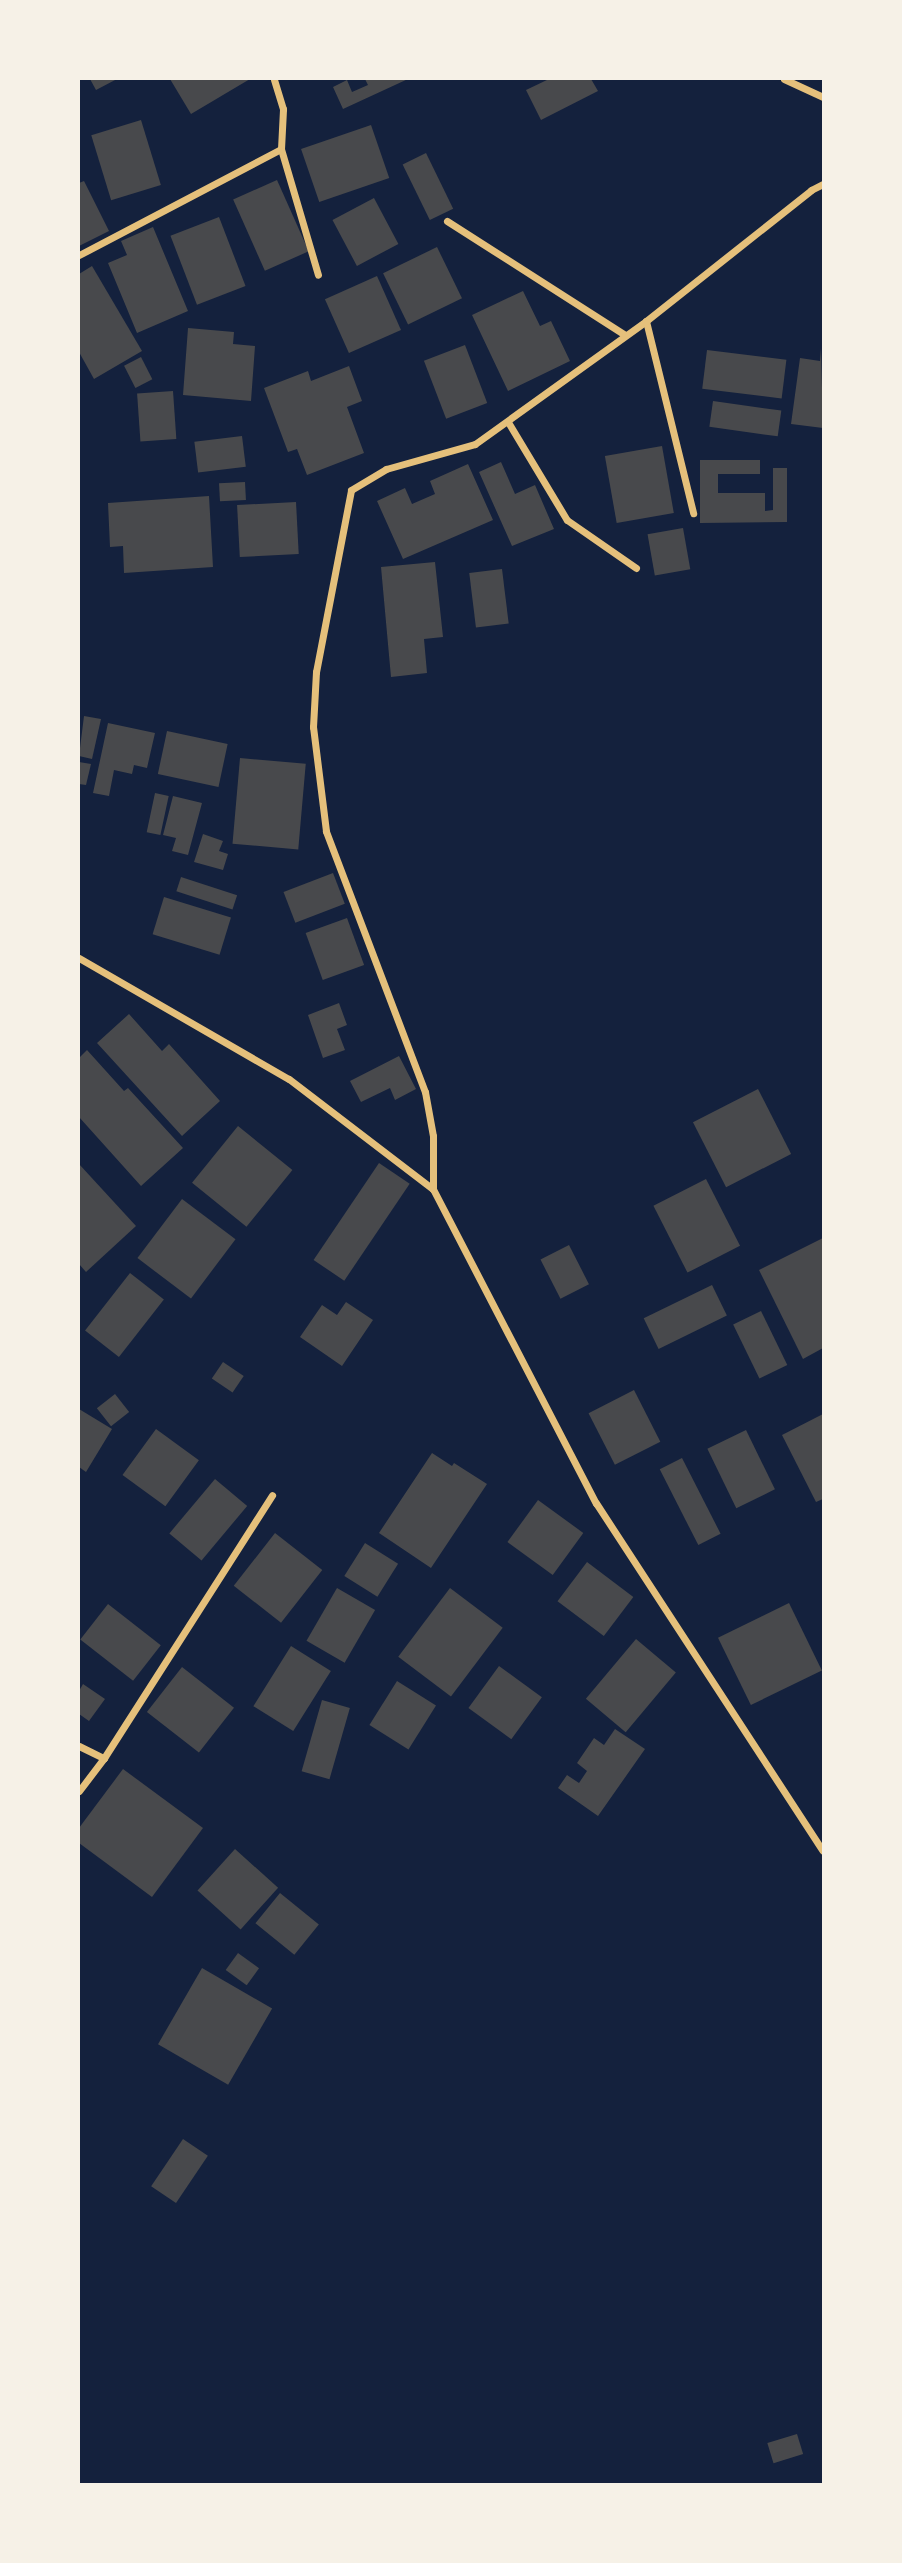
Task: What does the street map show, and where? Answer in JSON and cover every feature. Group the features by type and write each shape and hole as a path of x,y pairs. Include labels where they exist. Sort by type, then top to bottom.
{"street":[{"path":"274,79 283,109 281,149 318,275"},
{"path":"784,79 823,97"},
{"path":"79,255 281,149"},
{"path":"433,1189 433,1136 425,1092 326,831 313,727 316,672 351,490 386,469 475,444 646,321 811,190 823,184"},
{"path":"447,221 625,335"},
{"path":"646,321 693,513"},
{"path":"508,422 568,520 636,568"},
{"path":"79,958 289,1079 433,1189 596,1503 823,1852"},
{"path":"79,1791 104,1758 272,1495"},
{"path":"79,1746 104,1758"}],"building":[{"path":"90,79 117,79 96,90"},
{"path":"170,79 250,79 191,114"},
{"path":"365,79 408,79 343,109 333,87 347,80 352,92 368,85"},
{"path":"549,79 591,79 598,91 541,120 526,90"},
{"path":"141,120 161,185 111,200 91,135"},
{"path":"371,125 389,178 319,202 301,149"},
{"path":"426,153 453,209 430,220 403,164"},
{"path":"277,180 309,251 265,271 233,200"},
{"path":"84,181 109,231 79,246 79,183"},
{"path":"374,198 398,244 357,266 333,220"},
{"path":"219,217 246,286 197,305 170,236"},
{"path":"153,227 188,311 137,333 108,263 127,255 121,241"},
{"path":"437,247 462,298 408,325 383,273"},
{"path":"92,266 142,351 94,379 79,352 79,274"},
{"path":"377,276 401,330 349,353 325,299"},
{"path":"523,291 540,326 551,321 570,361 508,391 472,315"},
{"path":"188,328 234,332 233,344 255,346 251,401 183,395"},
{"path":"465,345 487,403 446,419 424,361"},
{"path":"821,348 823,428 791,424 800,358 820,361"},
{"path":"707,350 786,360 782,398 702,389"},
{"path":"141,357 152,379 135,388 124,366"},
{"path":"349,366 362,401 347,407 364,453 307,475 297,449 288,452 264,388 308,371 311,381"},
{"path":"173,391 176,439 140,441 137,394"},
{"path":"713,401 781,411 778,436 709,427"},
{"path":"242,436 246,467 198,473 194,442"},
{"path":"662,446 674,513 617,523 605,456"},
{"path":"700,460 760,460 760,474 718,474 718,493 765,493 765,511 773,510 773,468 787,468 787,522 700,523"},
{"path":"501,462 515,494 535,485 554,529 512,546 479,472"},
{"path":"468,464 493,520 403,559 377,501 405,488 412,504 435,494 430,481"},
{"path":"245,482 246,500 220,501 219,483"},
{"path":"209,496 213,567 124,573 123,546 110,547 108,503"},
{"path":"296,502 299,554 240,557 237,505"},
{"path":"683,528 690,569 655,576 648,534"},
{"path":"435,562 443,637 424,639 427,673 391,677 381,567"},
{"path":"502,569 509,624 476,628 469,573"},
{"path":"84,716 101,719 92,759 79,756"},
{"path":"108,723 155,733 147,768 134,765 132,774 114,770 109,796 93,793"},
{"path":"167,731 228,744 218,787 158,774"},
{"path":"240,758 306,764 298,849 233,844"},
{"path":"79,762 91,764 86,785 79,784"},
{"path":"155,793 169,796 160,835 147,832"},
{"path":"173,796 202,803 188,855 172,851 176,838 163,835"},
{"path":"203,834 223,841 219,851 228,854 223,870 194,862"},
{"path":"333,873 345,904 295,923 284,892"},
{"path":"181,877 237,895 232,909 176,891"},
{"path":"164,897 231,917 220,955 153,934"},
{"path":"347,918 364,965 323,980 306,933"},
{"path":"339,1003 347,1025 337,1029 345,1050 323,1058 308,1015"},
{"path":"129,1014 162,1051 169,1044 220,1101 182,1136 97,1043"},
{"path":"87,1050 124,1091 128,1088 183,1148 141,1186 79,1117 79,1058"},
{"path":"399,1056 416,1089 395,1100 390,1088 361,1102 350,1081"},
{"path":"758,1089 791,1154 726,1187 693,1122"},
{"path":"238,1126 292,1170 246,1227 192,1183"},
{"path":"379,1163 410,1184 344,1281 314,1260"},
{"path":"79,1164 136,1226 86,1272 79,1264"},
{"path":"706,1179 740,1246 687,1273 653,1206"},
{"path":"182,1199 236,1239 191,1298 137,1258"},
{"path":"823,1238 823,1348 803,1359 759,1270"},
{"path":"569,1245 589,1284 560,1299 540,1260"},
{"path":"130,1273 164,1299 119,1357 85,1331"},
{"path":"712,1285 727,1316 659,1349 644,1318"},
{"path":"346,1302 373,1320 342,1366 300,1337 322,1305 337,1315"},
{"path":"761,1311 787,1365 759,1379 733,1325"},
{"path":"223,1362 244,1376 233,1393 212,1379"},
{"path":"634,1390 660,1442 615,1465 589,1413"},
{"path":"115,1394 129,1412 111,1426 97,1408"},
{"path":"79,1409 112,1429 86,1472 79,1467"},
{"path":"823,1414 823,1499 816,1502 782,1435"},
{"path":"156,1429 199,1460 165,1506 122,1475"},
{"path":"746,1430 775,1489 736,1508 707,1449"},
{"path":"432,1453 487,1484 431,1568 379,1533"},
{"path":"682,1458 721,1534 698,1545 660,1469"},
{"path":"215,1479 247,1506 202,1560 169,1533"},
{"path":"538,1500 583,1533 553,1575 507,1542"},
{"path":"275,1533 322,1570 281,1623 234,1586"},
{"path":"365,1543 398,1564 377,1597 344,1576"},
{"path":"587,1562 633,1597 604,1636 558,1601"},
{"path":"337,1588 375,1610 345,1663 306,1641"},
{"path":"450,1588 503,1628 451,1696 398,1657"},
{"path":"789,1603 822,1670 751,1705 718,1638"},
{"path":"108,1604 161,1645 133,1681 80,1639"},
{"path":"636,1639 676,1672 626,1732 586,1699"},
{"path":"291,1646 331,1671 293,1731 253,1706"},
{"path":"499,1666 542,1697 511,1739 468,1708"},
{"path":"182,1667 234,1708 199,1753 147,1712"},
{"path":"397,1681 436,1705 408,1749 369,1725"},
{"path":"83,1684 105,1699 89,1721 79,1714 79,1691"},
{"path":"322,1700 350,1708 329,1779 302,1771"},
{"path":"615,1729 645,1749 598,1816 558,1788 567,1775 579,1783 587,1771 577,1763 594,1738 604,1745"},
{"path":"123,1769 203,1828 152,1897 79,1843 79,1828"},
{"path":"235,1849 278,1888 241,1929 198,1891"},
{"path":"280,1893 319,1924 294,1955 255,1923"},
{"path":"238,1953 259,1968 247,1985 226,1970"},
{"path":"202,1968 272,2008 228,2085 158,2044"},
{"path":"183,2139 208,2156 176,2203 151,2186"},
{"path":"797,2434 803,2454 773,2463 767,2443"}]}
